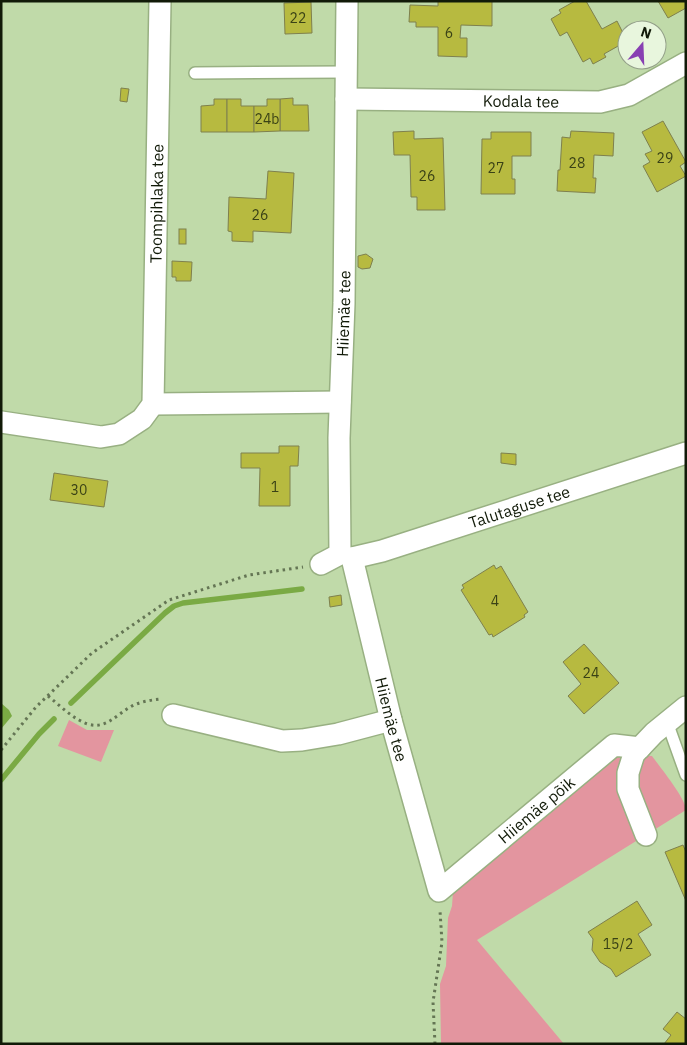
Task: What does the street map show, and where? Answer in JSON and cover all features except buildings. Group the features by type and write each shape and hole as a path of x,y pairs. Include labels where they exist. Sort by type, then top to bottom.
{"street":[{"name":"Toompihlaka tee","path":"153,404 160,1"},
{"name":"Hiiemäe tee","path":"347,1 344,303 339,438 346,556 439,890"},
{"name":"Kodala tee","path":"346,99 600,102 629,95 686,64"},
{"path":"1,422 101,437 119,434 142,419 153,404 340,402"},
{"name":"Talutaguse tee","path":"346,556 382,551 686,453"},
{"path":"321,564 346,556"},
{"path":"646,835 628,789 628,773 634,754 654,733 686,706"},
{"path":"168,707 282,741 338,734 391,720"},
{"name":"Hiiemäe põik","path":"439,890 614,745 640,748"}],"lane":[{"path":"195,74 346,72"},
{"path":"668,722 686,776"}],"path":[{"path":"1,750 36,707 92,653 169,600 249,575 321,564"},
{"path":"48,696 78,720 87,724 105,724 133,705 148,700 168,707"},
{"path":"435,1044 433,1002 442,942 439,890"}],"shaded area":[{"path":"1,703 9,710 12,716 1,729"},
{"path":"69,720 87,730 114,730 101,762 58,746"},
{"path":"620,755 652,756 682,798 686,810 477,940 564,1044 441,1044 440,984 446,966 448,918 452,906 453,892"}],"waterway":[{"path":"71,703 174,606 183,603 302,589"},
{"path":"1,780 54,719"}]}
